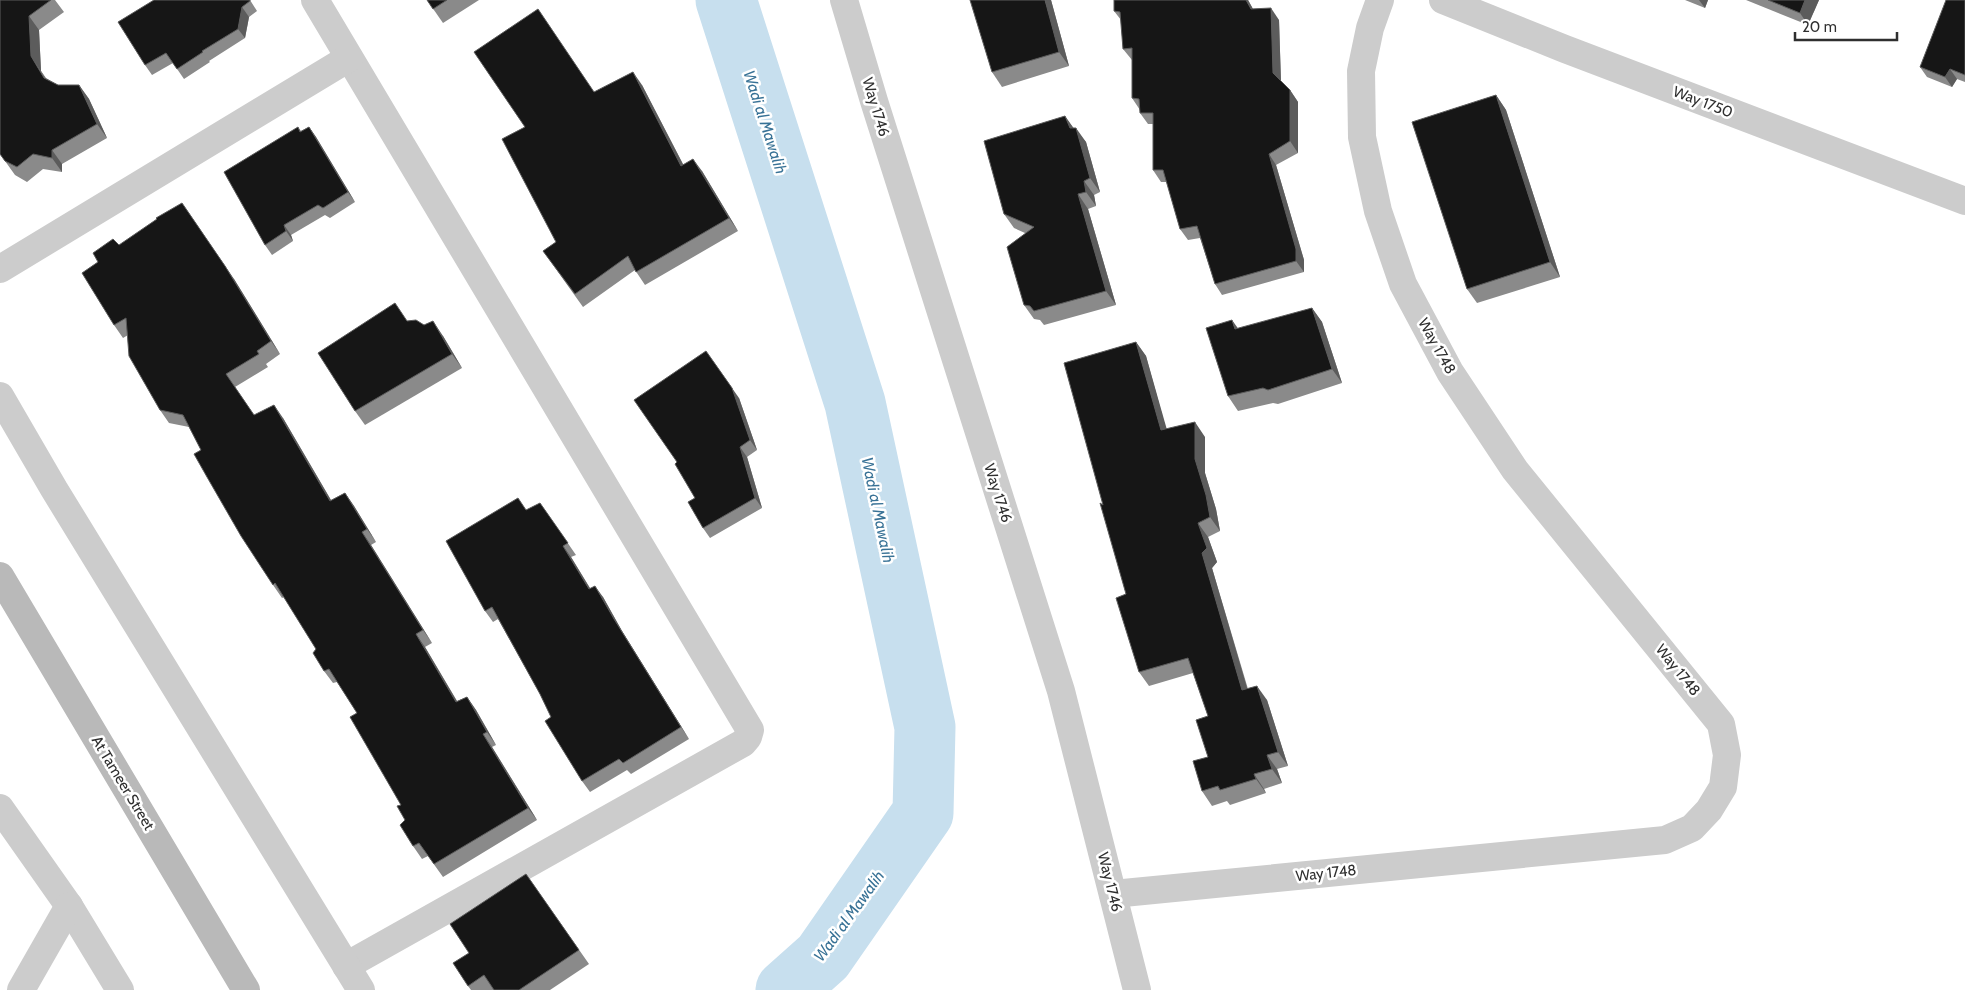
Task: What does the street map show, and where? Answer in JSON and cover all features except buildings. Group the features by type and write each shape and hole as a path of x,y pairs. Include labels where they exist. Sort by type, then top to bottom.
{"main road":[{"name":"At Tameer Street","path":"0,576 246,990"}],"street":[{"path":"315,0 750,730 748,738 743,743 346,966"},
{"name":"Way 1746","path":"844,0 874,101 1061,691 1137,990"},
{"name":"Way 1748","path":"1114,894 1665,840 1692,828 1710,810 1722,788 1727,754 1721,724 1515,470 1450,372 1403,284 1378,211 1362,137 1361,71 1370,28 1380,0"},
{"name":"Way 1750","path":"1443,0 1565,49 1965,201"},
{"path":"0,269 349,58"},
{"path":"0,396 54,489 361,990"},
{"path":"0,808 69,906 120,990"},
{"path":"21,990 69,906"}],"waterway":[{"name":"Wadi al Mawalih","path":"726,0 855,403 925,727 923,813 823,957 786,990"}]}
